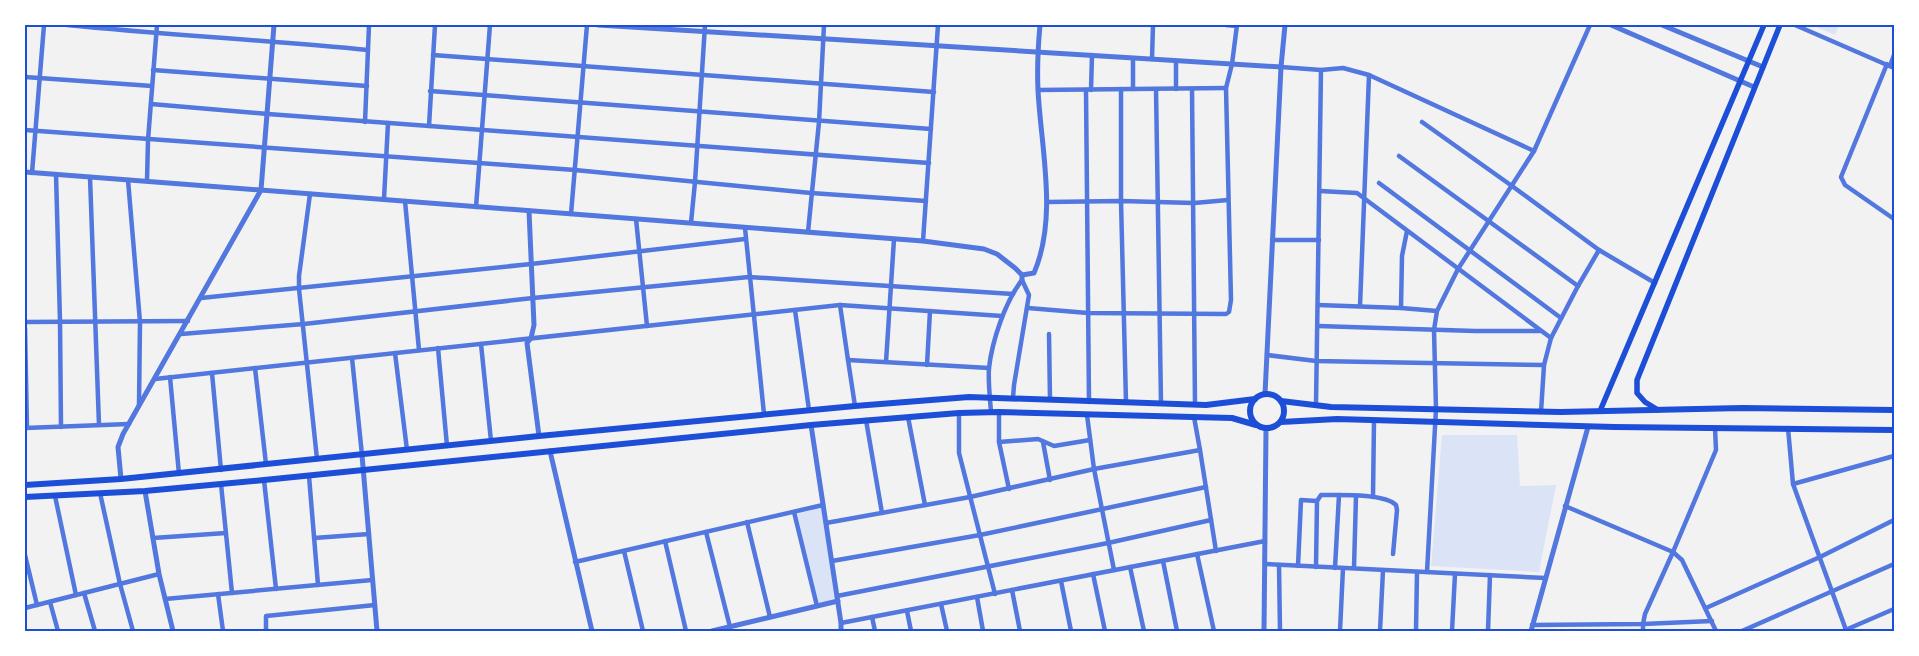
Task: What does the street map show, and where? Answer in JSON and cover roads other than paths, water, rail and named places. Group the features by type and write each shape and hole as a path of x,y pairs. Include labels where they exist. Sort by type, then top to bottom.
{"main road":[{"path":"1600,411 1764,25"},
{"path":"1658,410 1645,402 1637,393 1637,380 1780,25"},
{"path":"25,485 221,470 764,414 990,397 1206,405 1255,399 1265,394 1277,397 1281,401 1284,412 1281,422"},
{"path":"1255,399 1250,409 1250,415 1256,425"},
{"path":"1281,401 1331,407 1541,412 1742,408 1894,410"},
{"path":"25,498 145,491 364,471 811,425 959,413 999,412 1232,418 1266,429 1272,428 1281,422 1337,419 1588,427 1894,430"}],"street":[{"path":"32,172 44,25"},
{"path":"66,25 156,34 273,40 368,50"},
{"path":"147,181 148,140 157,25"},
{"path":"121,479 118,447 129,424 262,190 274,25"},
{"path":"365,122 369,25"},
{"path":"429,126 435,25"},
{"path":"476,207 490,25"},
{"path":"571,214 587,25"},
{"path":"598,25 1321,70 1343,68 1369,75 1534,151"},
{"path":"691,223 705,25"},
{"path":"808,232 819,122 824,25"},
{"path":"923,241 938,25"},
{"path":"991,412 989,368 1002,316 1022,278 1034,273 1040,258 1047,202 1038,90 1040,25"},
{"path":"1152,59 1153,25"},
{"path":"1028,308 1088,313 1194,312 1226,314 1229,312 1231,300 1226,88 1232,64 1237,26 1226,25"},
{"path":"1265,394 1280,67 1285,25"},
{"path":"1427,572 1436,409 1434,330 1437,311 1458,269 1534,151 1590,25"},
{"path":"1611,25 1754,87"},
{"path":"1662,25 1676,28 1763,67"},
{"path":"1795,25 1890,66"},
{"path":"433,55 934,92"},
{"path":"1894,55 1841,177 1845,185 1894,219"},
{"path":"1089,402 1087,201 1089,90 1092,56"},
{"path":"1133,58 1133,89"},
{"path":"1176,61 1176,89"},
{"path":"153,70 270,77 367,86"},
{"path":"1316,405 1321,70"},
{"path":"1360,306 1369,75"},
{"path":"25,77 152,86"},
{"path":"1038,90 1226,88"},
{"path":"1122,89 1121,201 1126,402"},
{"path":"1156,89 1159,201 1158,312 1161,403"},
{"path":"1192,89 1195,404"},
{"path":"430,92 931,129"},
{"path":"151,104 365,122 929,163"},
{"path":"1422,122 1599,250 1655,283"},
{"path":"384,200 388,123"},
{"path":"25,130 265,149 575,170 811,193 926,201"},
{"path":"1399,156 1578,286"},
{"path":"25,172 923,241 984,249 998,254 1022,278 1029,295 1013,398"},
{"path":"56,174 61,427"},
{"path":"90,177 99,426"},
{"path":"128,180 140,322 139,407"},
{"path":"1379,183 1561,318"},
{"path":"1320,191 1357,193 1551,338"},
{"path":"310,194 299,289 317,459"},
{"path":"1047,202 1159,201 1194,203 1228,200"},
{"path":"405,201 419,350"},
{"path":"529,211 534,326 531,338 527,343 539,436"},
{"path":"636,219 647,326"},
{"path":"745,228 764,414"},
{"path":"1401,308 1402,256 1407,230"},
{"path":"201,298 531,264 745,239"},
{"path":"886,362 894,239"},
{"path":"1272,240 1319,240"},
{"path":"1541,412 1544,365 1551,338 1599,250"},
{"path":"181,334 304,324 416,310 749,277 1013,294"},
{"path":"155,379 840,305 1002,316"},
{"path":"840,305 855,406"},
{"path":"1318,305 1437,311"},
{"path":"795,310 809,410"},
{"path":"927,365 930,311"},
{"path":"25,322 188,321"},
{"path":"1318,326 1542,331"},
{"path":"25,328 26,428 129,424"},
{"path":"1049,334 1050,400"},
{"path":"481,344 491,441"},
{"path":"438,348 448,446"},
{"path":"395,353 407,450"},
{"path":"1267,355 1316,361 1544,365"},
{"path":"352,358 364,471 377,631"},
{"path":"848,360 989,368"},
{"path":"255,368 266,464"},
{"path":"212,373 221,470"},
{"path":"170,377 179,474"},
{"path":"999,412 1000,442 1009,489"},
{"path":"959,413 959,453 995,594"},
{"path":"1087,415 1094,469 1114,570"},
{"path":"908,417 925,505"},
{"path":"1194,417 1216,550"},
{"path":"866,420 882,513"},
{"path":"1373,497 1374,420"},
{"path":"811,425 838,599 840,631"},
{"path":"1588,427 1531,628 1712,620"},
{"path":"1643,631 1645,614 1716,450 1715,428"},
{"path":"1788,428 1793,484 1845,630 1894,609"},
{"path":"1264,631 1266,429"},
{"path":"1000,442 1034,439 1054,446 1090,440"},
{"path":"1043,442 1050,480"},
{"path":"826,523 1009,489 1094,469 1200,450"},
{"path":"550,451 592,631"},
{"path":"1793,484 1894,456"},
{"path":"309,476 318,585"},
{"path":"264,480 276,589"},
{"path":"221,484 232,593"},
{"path":"832,561 980,535 1206,486"},
{"path":"145,491 159,574 174,631"},
{"path":"100,493 120,584 133,631"},
{"path":"1316,567 1317,501 1321,495 1373,497 1393,502 1396,505 1393,554"},
{"path":"1334,568 1338,495"},
{"path":"55,496 76,595"},
{"path":"1354,568 1356,496"},
{"path":"1298,566 1301,500 1317,501"},
{"path":"575,562 823,505"},
{"path":"1565,506 1673,552 1682,560 1716,631"},
{"path":"794,512 817,606"},
{"path":"712,631 817,606 838,599 1211,520"},
{"path":"1706,608 1820,557 1894,520"},
{"path":"747,522 770,617"},
{"path":"706,532 730,627"},
{"path":"153,538 226,533"},
{"path":"314,538 368,534"},
{"path":"666,541 686,631"},
{"path":"841,624 1265,541"},
{"path":"624,551 643,631"},
{"path":"1197,554 1214,631"},
{"path":"25,555 37,605"},
{"path":"1163,561 1177,631"},
{"path":"1265,564 1545,578"},
{"path":"1742,631 1894,564"},
{"path":"1279,565 1280,631"},
{"path":"1130,567 1144,631"},
{"path":"1340,631 1343,568"},
{"path":"1380,631 1383,570"},
{"path":"1416,631 1417,572"},
{"path":"25,608 159,574"},
{"path":"1093,574 1105,631"},
{"path":"1452,631 1454,574"},
{"path":"1488,631 1490,575"},
{"path":"166,600 372,580"},
{"path":"1062,581 1071,631"},
{"path":"1012,590 1020,631"},
{"path":"84,593 95,631"},
{"path":"218,594 223,631"},
{"path":"977,597 983,631"},
{"path":"50,602 58,631"},
{"path":"941,604 947,631"},
{"path":"266,631 266,616 375,605"},
{"path":"907,611 911,631"},
{"path":"872,618 875,631"}]}
